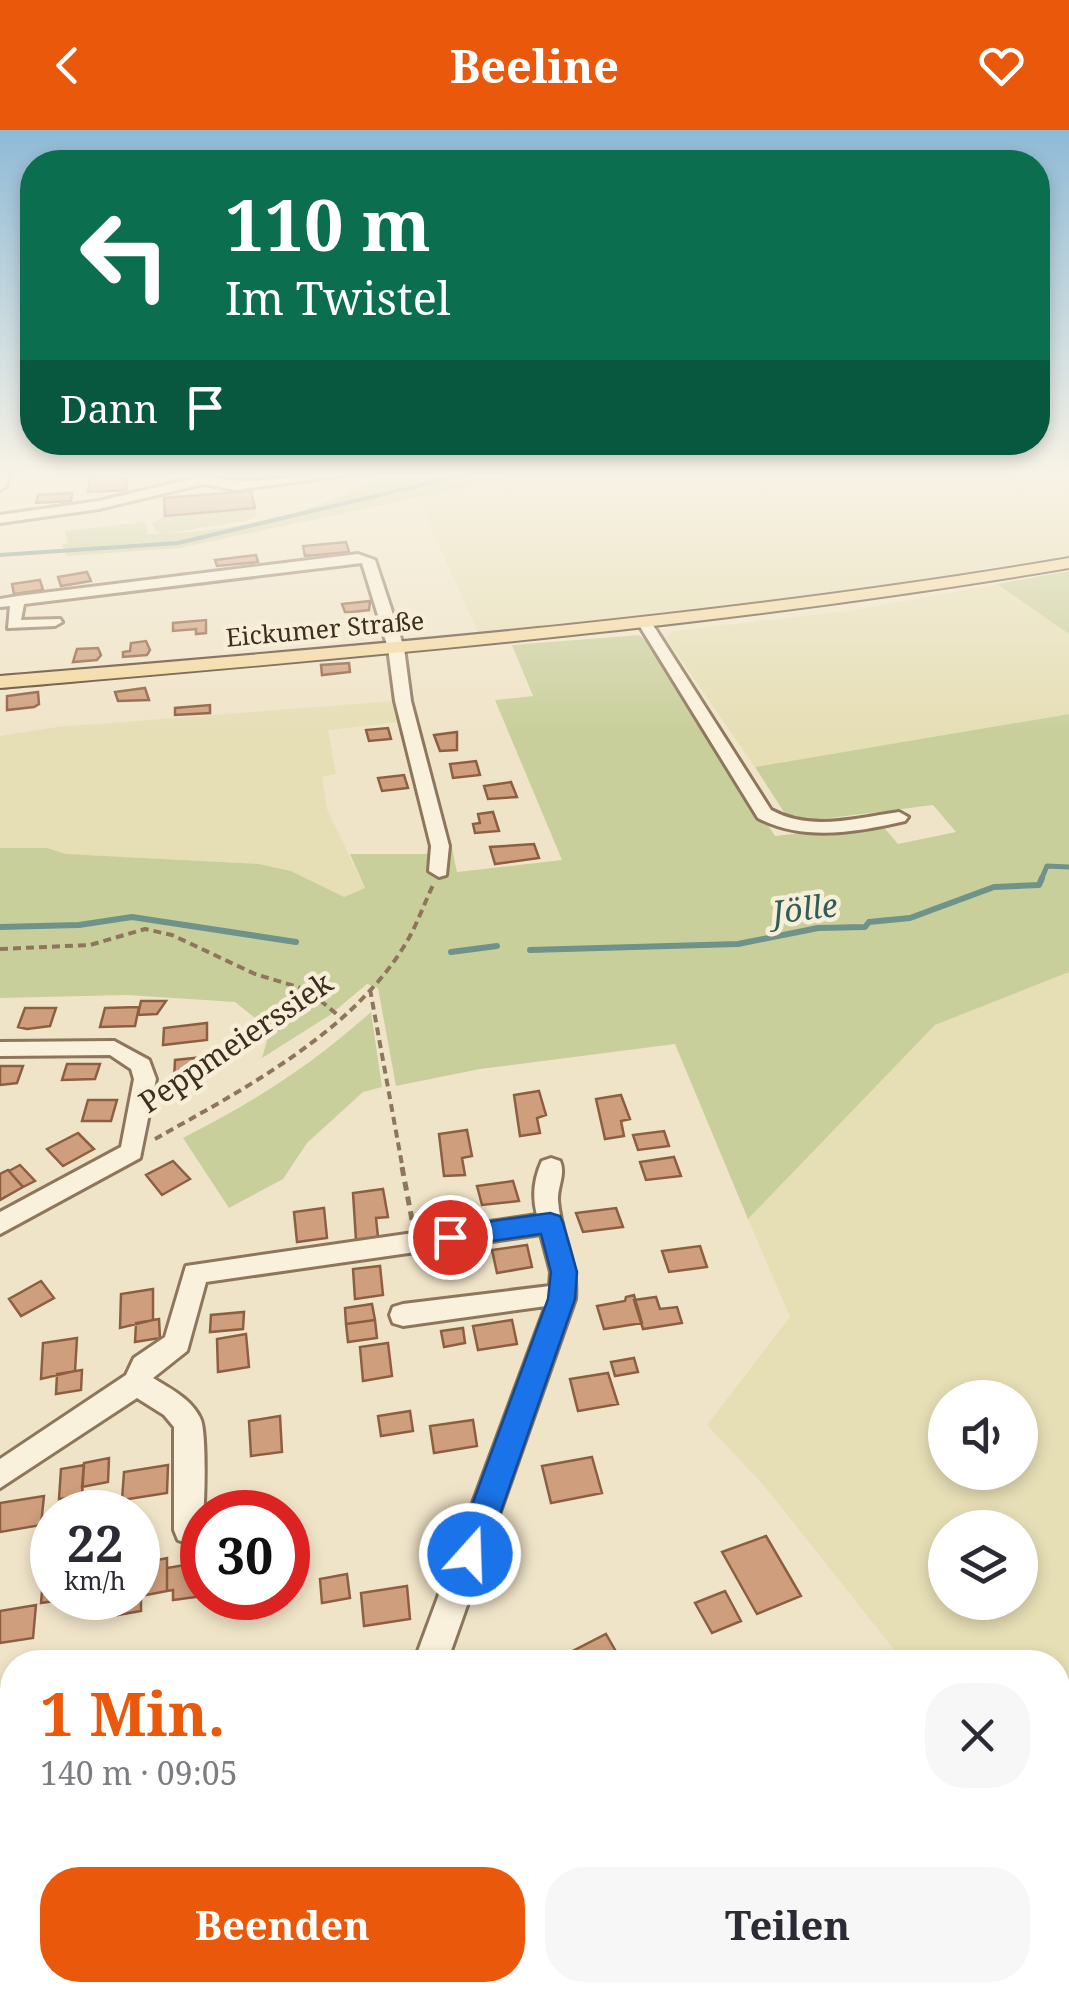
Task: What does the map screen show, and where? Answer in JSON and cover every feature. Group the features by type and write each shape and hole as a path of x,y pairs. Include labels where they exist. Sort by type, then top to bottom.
{"main road":[{"name":"Eickumer Straße","path":"0,682 646,625 825,604 1069,563"}],"street":[{"path":"0,603 361,558"},
{"path":"364,558 396,648 403,700 440,846 439,871"},
{"path":"18,600 14,625 55,622"},
{"path":"646,625 764,814 779,825 810,828 899,817"},
{"name":"Peppmeierssiek","path":"0,1049 114,1048 134,1058 145,1070 132,1152 0,1224"},
{"path":"434,1650 562,1299 564,1272 545,1200 550,1167"},
{"path":"0,1475 137,1383 144,1366 177,1343 195,1273 550,1223"},
{"path":"403,1314 540,1295 562,1299"},
{"path":"137,1383 174,1406 188,1424 189,1490"},
{"path":"826,2002 840,2002"}],"path":[{"name":"Peppmeierssiek","path":"132,1152 179,1126 340,1016 370,989 402,951 439,871"},
{"path":"0,948 90,945 145,929 172,935 255,974 308,990 340,1016"},
{"path":"370,989 416,1242"}],"shaded area":[{"path":"445,558 1049,558 820,596 478,633"},
{"path":"997,584 1069,634 1069,714 755,767 666,638 674,631 855,610"},
{"path":"394,701 399,722 328,730 336,774 322,777 327,809 365,889 344,898 291,871 259,864 0,848 0,736 58,727"},
{"path":"1069,972 1069,1650 894,1650 766,1488 707,1425 790,1317 748,1219 935,1025"}],"green space":[{"path":"1069,571 1069,634 997,584"},
{"path":"639,635 651,644 775,836 881,824 898,844 956,832 933,805 791,823 755,767 1069,714 1069,972 935,1025 748,1219 675,1044 480,1069 396,1086 378,988 367,984 330,1015 262,1058 270,1030 235,1002 127,995 0,998 0,848 259,864 291,871 344,897 365,888 350,854 426,854 452,848 457,872 562,860 495,700 533,696 512,645"},
{"path":"371,1012 382,1087 363,1092 307,1143 283,1179 229,1208 183,1138 281,1081"}],"building":[{"path":"257,558 258,562 217,566 215,560"},
{"path":"87,572 91,581 61,586 58,577"},
{"path":"40,580 43,590 14,594 12,584"},
{"path":"370,601 369,610 352,612 345,612 342,604"},
{"path":"206,620 206,633 196,634 196,629 173,631 173,623"},
{"path":"266,628 281,628 282,636 291,635 292,643 267,645"},
{"path":"146,641 150,650 147,655 123,657 123,652 130,651 131,643"},
{"path":"98,648 101,655 97,660 73,662 77,649"},
{"path":"349,663 350,672 322,675 321,665"},
{"path":"145,688 149,700 118,701 115,692"},
{"path":"38,692 39,704 34,707 7,710 7,696"},
{"path":"210,705 210,713 175,715 175,708"},
{"path":"388,728 391,739 369,741 366,730"},
{"path":"457,732 457,750 440,751 434,735"},
{"path":"476,761 480,775 453,778 450,764"},
{"path":"404,775 408,788 382,791 378,778"},
{"path":"511,782 517,797 488,799 484,786"},
{"path":"493,812 499,831 475,833 473,824 480,823 478,814"},
{"path":"534,844 539,858 495,864 490,847"},
{"path":"141,1001 166,1001 157,1014 138,1015"},
{"path":"139,1007 135,1026 100,1027 105,1008"},
{"path":"25,1008 56,1008 50,1026 27,1029 18,1027"},
{"path":"207,1023 207,1040 163,1045 164,1028"},
{"path":"204,1057 203,1077 174,1080 175,1060"},
{"path":"67,1064 100,1064 95,1079 62,1080"},
{"path":"0,1066 23,1066 17,1083 0,1085"},
{"path":"539,1091 546,1115 537,1118 540,1133 520,1136 514,1095"},
{"path":"621,1095 630,1119 621,1121 624,1136 605,1139 596,1099"},
{"path":"88,1100 117,1100 111,1121 82,1121"},
{"path":"467,1130 472,1156 462,1158 465,1175 444,1176 439,1134"},
{"path":"664,1131 669,1146 638,1150 633,1135"},
{"path":"78,1133 94,1149 63,1166 47,1149"},
{"path":"674,1157 681,1176 646,1180 640,1162"},
{"path":"173,1161 190,1179 162,1195 146,1175"},
{"path":"20,1165 35,1181 23,1187 9,1171"},
{"path":"8,1170 23,1187 0,1200 0,1174"},
{"path":"513,1181 519,1201 482,1205 477,1186"},
{"path":"383,1189 388,1217 376,1218 378,1237 356,1240 353,1193"},
{"path":"324,1208 327,1238 297,1242 294,1212"},
{"path":"616,1208 623,1227 583,1232 576,1213"},
{"path":"527,1245 532,1267 497,1273 492,1250"},
{"path":"700,1246 707,1267 669,1272 662,1251"},
{"path":"380,1266 383,1295 355,1299 353,1269"},
{"path":"41,1281 54,1298 21,1316 9,1299"},
{"path":"153,1289 153,1320 120,1328 121,1294"},
{"path":"634,1295 642,1323 604,1329 597,1306 625,1301"},
{"path":"656,1297 660,1309 677,1307 682,1323 643,1329 634,1300"},
{"path":"372,1304 375,1320 346,1324 345,1308"},
{"path":"244,1312 243,1329 210,1332 211,1315"},
{"path":"159,1319 160,1338 135,1342 136,1323"},
{"path":"375,1320 377,1338 348,1342 346,1324"},
{"path":"512,1320 517,1344 478,1350 473,1326"},
{"path":"463,1328 465,1343 444,1347 441,1331"},
{"path":"246,1334 249,1367 218,1372 217,1339"},
{"path":"77,1338 75,1371 41,1379 43,1343"},
{"path":"388,1343 392,1376 363,1381 360,1347"},
{"path":"634,1358 638,1372 615,1376 611,1362"},
{"path":"82,1370 81,1390 56,1394 57,1374"},
{"path":"608,1373 618,1404 578,1411 570,1379"},
{"path":"410,1411 413,1431 381,1436 378,1416"},
{"path":"280,1416 282,1452 251,1456 249,1421"},
{"path":"473,1420 477,1446 434,1453 430,1426"},
{"path":"592,1457 602,1493 551,1503 542,1466"},
{"path":"109,1458 108,1482 82,1487 84,1463"},
{"path":"84,1465 82,1490 60,1490 61,1469"},
{"path":"168,1465 167,1493 123,1490 124,1472"},
{"path":"30,1498 30,1527 0,1532 0,1503"},
{"path":"766,1536 801,1596 757,1614 722,1552"},
{"path":"167,1558 167,1591 160,1592 160,1559"},
{"path":"180,1566 180,1599 173,1600 173,1590 167,1591 167,1568"},
{"path":"347,1574 350,1598 322,1603 320,1579"},
{"path":"407,1586 410,1619 364,1626 361,1593"},
{"path":"725,1591 741,1621 712,1633 695,1603"},
{"path":"30,1606 30,1620 35,1620 33,1638 0,1643 0,1611"},
{"path":"606,1634 615,1650 575,1650"}],"waterway":[{"name":"Jölle","path":"1041,880 1047,866 1069,867"},
{"name":"Jölle","path":"530,950 738,944 818,928 865,927 869,922 910,918 994,887 1039,885 1042,878"},
{"name":"Jölle","path":"0,927 79,925 132,917 296,942"},
{"name":"Jölle","path":"451,952 497,946"}],"route":[{"path":"450,1237 550,1223 564,1272 562,1299 470,1554"}]}
